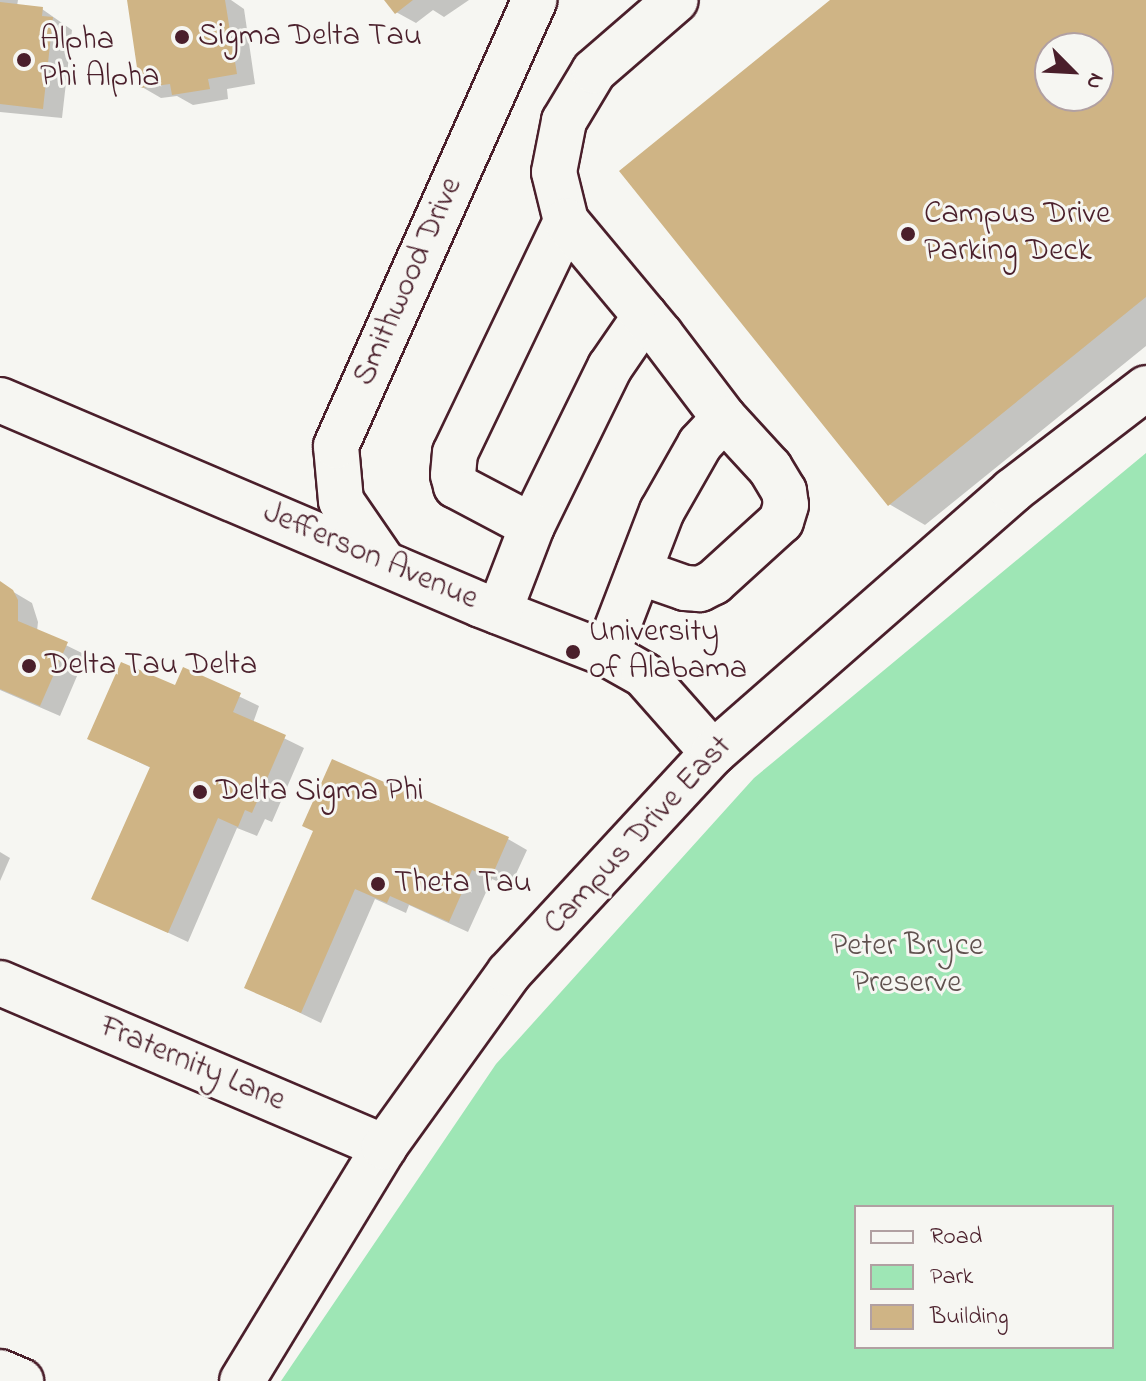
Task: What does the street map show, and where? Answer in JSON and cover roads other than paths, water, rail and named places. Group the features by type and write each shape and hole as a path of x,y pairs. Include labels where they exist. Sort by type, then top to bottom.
{"street":[{"name":"Smithwood Drive","path":"383,562 341,501 336,446 535,0"},
{"path":"639,572 685,588 700,589 714,582 781,521 786,505 784,491 770,468 724,418 566,221 554,172 564,121 594,71 676,0"},
{"path":"532,526 456,486 453,475 455,453 566,221"},
{"path":"499,612 532,526 610,367 645,316"},
{"name":"Campus Drive East","path":"242,1381 384,1147 509,973 713,753 1012,491 1146,388"},
{"name":"Jefferson Avenue","path":"0,400 499,612 607,654 644,675 713,753"},
{"path":"607,654 662,511 700,444 724,418"},
{"name":"Fraternity Lane","path":"0,983 384,1147"},
{"path":"0,1372 21,1381"}],"place":[{"name":"Sigma Delta Tau","path":"182,37"},
{"name":"Alpha Phi Alpha","path":"24,60"},
{"name":"Campus Drive Parking Deck","path":"908,234"},
{"name":"University of Alabama","path":"573,652"},
{"name":"Delta Tau Delta","path":"29,666"},
{"name":"Delta Sigma Phi","path":"200,792"},
{"name":"Theta Tau","path":"378,884"}],"park label":[{"name":"Peter Bryce Preserve","path":"907,966"}]}
